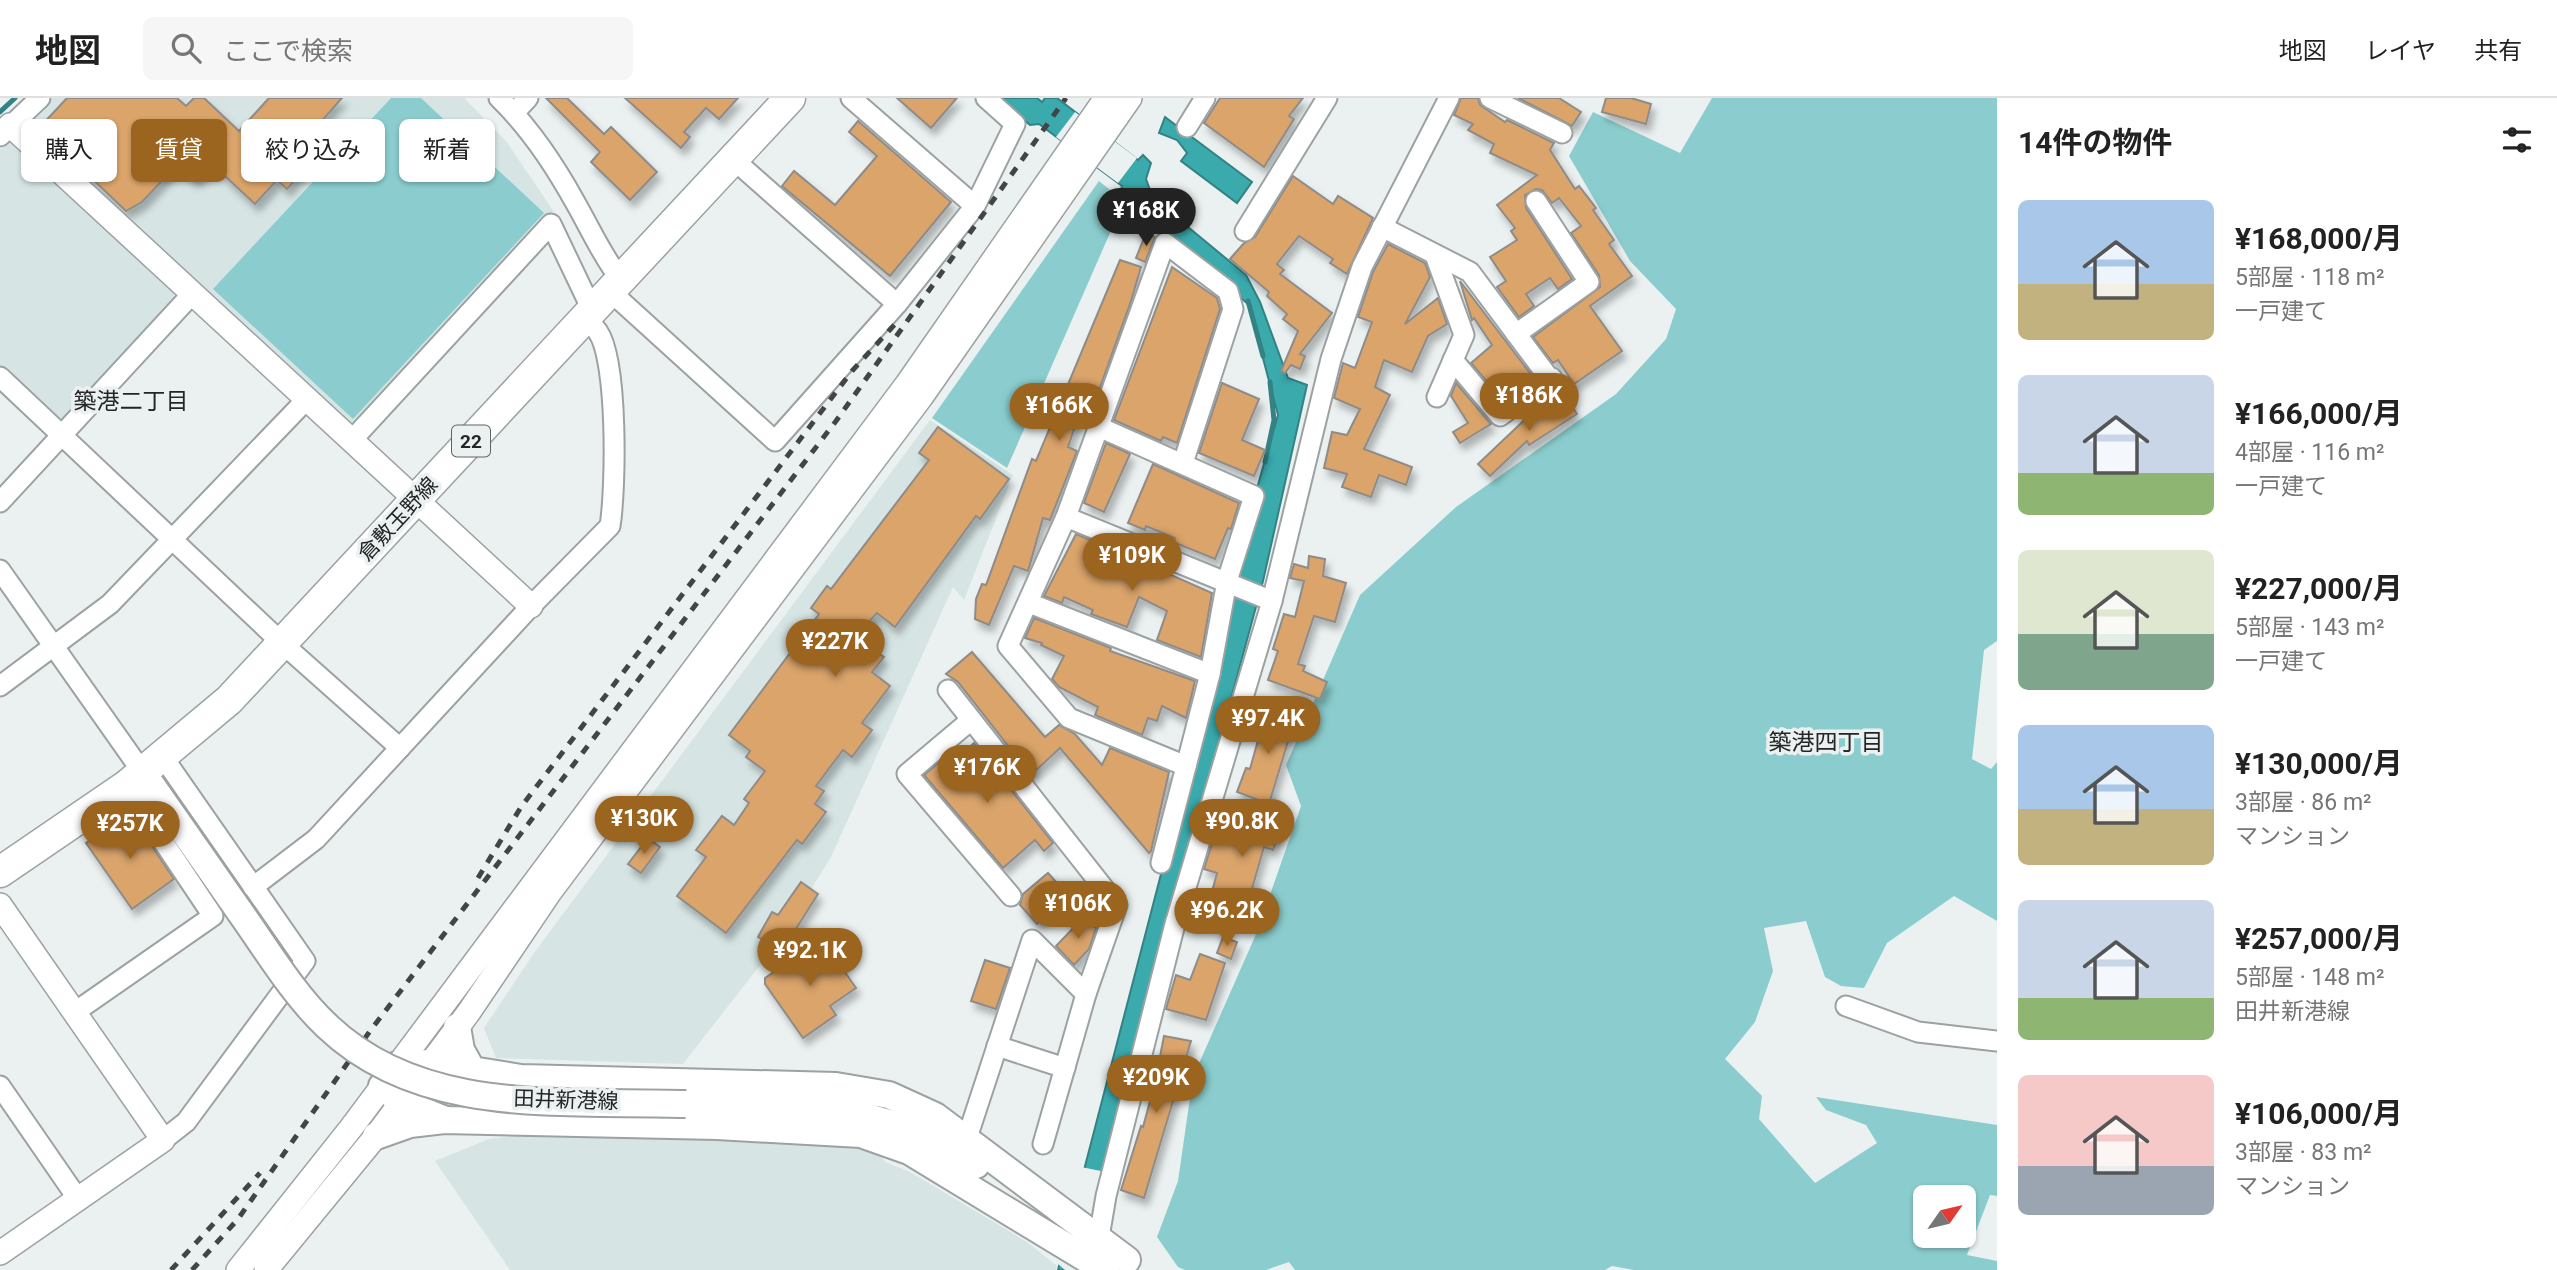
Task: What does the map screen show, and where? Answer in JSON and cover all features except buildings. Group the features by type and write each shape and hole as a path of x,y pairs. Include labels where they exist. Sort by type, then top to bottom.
{"main road":[{"name":"倉敷玉野線","path":"0,872 144,772 229,700 790,98"},
{"name":"田井新港線","path":"144,772 240,912 325,1025 359,1052 406,1077 444,1090 487,1097 847,1111 899,1124 958,1153 1103,1257"},
{"path":"457,1027 461,1051 472,1070"},
{"path":"397,1065 430,1063 521,1078 865,1088 911,1104 935,1116 967,1138 1067,1229"},
{"path":"391,1094 444,1120"},
{"path":"376,1136 410,1124 444,1120 717,1126 861,1134 909,1151 1067,1229"}],"street":[{"path":"40,98 3,123 193,293 531,606"},
{"path":"253,887 316,839 531,606 610,526 615,450 611,383 599,333 608,264 554,167 514,113 499,98"},
{"path":"514,113 528,98"},
{"path":"851,98 975,206"},
{"path":"352,440 551,224 603,301 775,441 897,304 975,206 1016,124 986,98"},
{"path":"1097,128 1106,98"},
{"path":"239,1270 391,1094 430,1063 550,892 914,406 1097,128 1129,98"},
{"path":"1188,127 1205,98"},
{"path":"1245,231 1327,98"},
{"path":"1103,1257 1106,1196 1175,925 1272,601 1331,359 1362,267 1450,98"},
{"path":"1490,98 1562,133"},
{"path":"266,1270 376,1136 391,1094 397,1065 1079,154"},
{"path":"733,159 897,304"},
{"path":"1516,334 1589,282 1536,201"},
{"path":"1382,227 1470,272 1552,380 1500,416 1453,360"},
{"path":"1183,463 1233,309 1228,291 1166,243 1066,517 1030,603 1008,646 1069,718 1186,766"},
{"path":"1435,255 1464,335 1437,397"},
{"path":"0,502 193,293"},
{"path":"0,377 283,644 400,748"},
{"path":"0,686 110,604 307,399"},
{"path":"1099,427 1254,496 1227,581 1210,674 1161,863"},
{"path":"1066,517 1272,601"},
{"path":"0,570 144,772 253,887 304,961 186,1122 0,1253"},
{"path":"1030,603 1210,674"},
{"path":"948,690 1117,905 1086,994 1044,1144"},
{"path":"971,720 907,774 1011,896"},
{"path":"75,1012 213,916 144,772"},
{"path":"0,905 163,1140"},
{"path":"967,1138 1032,940 1086,994"},
{"path":"1846,1006 1918,1032 1997,1041"},
{"path":"997,1046 1065,1068"},
{"path":"0,1086 78,1199"}],"shaded area":[{"path":"53,98 464,98 485,119 399,119 399,182 495,182 495,130 506,141 554,212 359,425 349,425 90,182 117,182 117,119 29,119"},
{"path":"391,98 421,98 443,119 399,119 399,182 495,182 495,167 544,213 353,419 213,289 313,182 385,182 385,119 371,119"},
{"path":"998,98 1037,98 1042,102 1045,98 1057,98 1138,160 1143,155 1151,163 1146,179 1153,198 1246,275 1260,302 1288,378 1307,385 1263,581 1103,1170 1083,1270 1058,1270 1173,828 1233,572 1278,415 1249,305 1120,193 1122,186 1039,124 1030,125"},
{"path":"1712,98 1997,98 1997,641 1984,650 1972,759 1991,769 1997,762 1997,921 1954,896 1887,943 1864,988 1841,986 1825,977 1806,921 1764,928 1773,971 1755,1022 1725,1059 1762,1096 1759,1119 1815,1183 1877,1143 1866,1125 1826,1110 1816,1097 1997,1125 1997,1196 1990,1195 1976,1232 1976,1185 1913,1185 1913,1248 1970,1248 1967,1255 1997,1261 1997,1270 1634,1270 1612,1266 1605,1270 1295,1270 1289,1262 1266,1270 1185,1270 1178,1267 1157,1237 1178,1181 1193,1077 1257,932 1301,806 1286,765 1360,595 1456,507 1616,394 1666,339 1676,309 1630,261 1569,156 1593,112 1680,153"},
{"path":"1165,117 1252,182 1237,203 1181,161 1187,153 1177,140 1159,133"},
{"path":"12,140 21,148 21,182 58,182 174,289 174,302 67,420 57,421 0,368 0,150"},
{"path":"1099,181 1124,201 1007,468 932,418"},
{"path":"930,420 1013,475 964,600 953,587 831,857 803,902 806,906 683,1064 496,1058 484,1028 534,953"},
{"path":"548,1132 855,1144 878,1152 885,1162 910,1172 1027,1242 1057,1266 1056,1270 510,1270 435,1161 489,1139"}],"pier":[{"path":"1075,112 1137,158 1118,183 1056,137"},
{"path":"1081,1167 1106,1172 1085,1270 1065,1270 1058,1264"}],"waterway":[{"path":"0,112 15,98"},
{"path":"1248,301 1263,356"},
{"path":"1265,462 1274,420 1270,382"}],"railway":[{"path":"192,1270 238,1219 370,1031 836,421 1066,98"},
{"path":"478,878 521,807 852,371 897,322"},
{"path":"171,1270 260,1173"}],"district":[{"name":"築港二丁目","path":"131,401"},
{"name":"築港四丁目","path":"1826,742"}]}
